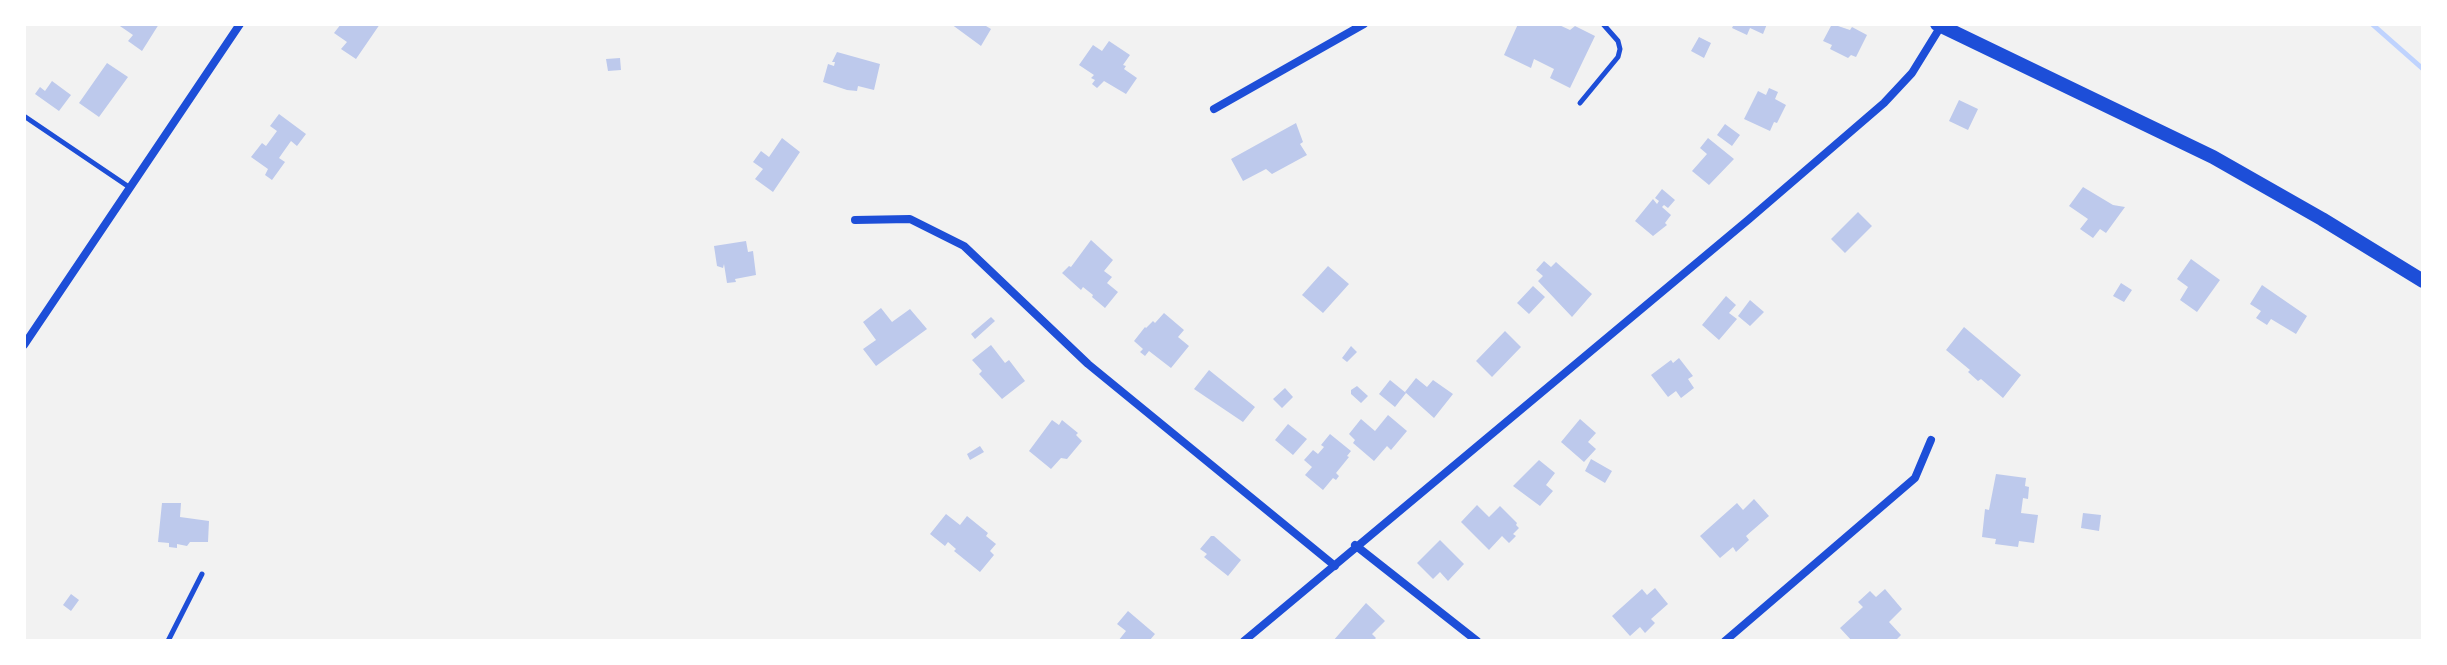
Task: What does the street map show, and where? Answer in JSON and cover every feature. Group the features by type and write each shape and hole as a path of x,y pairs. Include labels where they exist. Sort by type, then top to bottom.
{"main road":[{"path":"1939,25 2213,157 2423,281"}],"street":[{"path":"24,345 240,24"},
{"path":"1214,109 1364,24"},
{"path":"1244,641 1884,103 1912,73 1939,25"},
{"path":"855,220 910,219 964,246 1088,364 1335,566"},
{"path":"1725,641 1915,478 1931,440"},
{"path":"1355,545 1477,641"}],"lane":[{"path":"1580,103 1618,57 1618,41 1603,24"},
{"path":"24,116 129,187"},
{"path":"168,641 202,574"}],"building":[{"path":"117,24 159,24 142,51 128,41 133,35"},
{"path":"341,24 380,24 356,59 341,49 347,42 334,33"},
{"path":"951,24 987,24 991,29 981,46"},
{"path":"1518,24 1557,24 1570,30 1575,26 1595,36 1570,88 1550,78 1554,69 1534,59 1531,68 1504,55"},
{"path":"1734,24 1767,24 1763,34 1750,28 1747,35 1732,28"},
{"path":"1832,24 1850,30 1852,27 1867,35 1856,57 1851,55 1848,58 1830,49 1832,45 1823,41"},
{"path":"1699,37 1711,43 1704,58 1691,51"},
{"path":"1109,41 1130,55 1123,65 1126,66 1124,69 1137,78 1126,94 1104,81 1097,88 1092,84 1094,75 1079,65 1093,45 1102,51"},
{"path":"837,52 880,64 874,90 858,86 857,91 847,90 823,82 828,64 834,66 835,62 832,62"},
{"path":"620,58 621,70 608,71 606,59"},
{"path":"107,63 128,77 99,117 79,103"},
{"path":"52,81 71,95 59,111 35,94 40,87 45,91"},
{"path":"1769,88 1778,92 1775,99 1786,105 1770,131 1744,119 1758,91 1766,95"},
{"path":"1959,100 1978,109 1968,130 1949,121"},
{"path":"279,114 306,134 297,146 291,141 279,158 285,162 272,180 265,175 268,169 251,157 262,143 266,146 277,131 270,126"},
{"path":"1296,123 1303,142 1300,144 1307,155 1272,174 1266,169 1243,181 1231,159"},
{"path":"1725,124 1740,135 1732,146 1717,135"},
{"path":"782,138 800,152 773,192 755,179 763,169 753,162 761,151 769,157"},
{"path":"1708,138 1734,159 1709,185 1692,171 1707,154 1700,148"},
{"path":"2083,187 2113,205 2125,207 2106,233 2100,229 2093,238 2080,229 2088,219 2069,206"},
{"path":"1662,189 1675,200 1668,208 1662,207 1671,215 1665,223 1667,225 1653,236 1635,221 1653,199 1657,204 1659,201 1655,198"},
{"path":"1858,212 1872,226 1845,253 1831,239"},
{"path":"1091,240 1113,260 1104,271 1112,277 1107,283 1118,292 1105,308 1093,295 1083,287 1081,290 1062,273 1071,267"},
{"path":"746,241 748,252 753,251 756,275 727,283 724,264 723,268 717,266 714,246"},
{"path":"2191,259 2220,280 2197,312 2180,300 2188,287 2177,279"},
{"path":"1544,261 1551,267 1556,262 1592,294 1572,317 1538,281 1543,276 1536,270"},
{"path":"1328,266 1349,284 1323,313 1302,295"},
{"path":"2121,283 2132,290 2124,302 2113,296"},
{"path":"2262,285 2307,316 2296,334 2271,319 2267,325 2256,318 2261,311 2250,304"},
{"path":"1533,286 1545,297 1529,314 1517,303"},
{"path":"1726,296 1736,305 1729,313 1737,319 1719,340 1702,325"},
{"path":"1750,300 1764,312 1750,326 1738,316"},
{"path":"881,308 892,322 910,309 927,329 876,366 863,349 876,340 863,322"},
{"path":"1164,313 1184,330 1178,337 1189,346 1171,368 1149,351 1145,356 1140,352 1143,349 1134,341 1145,327 1153,321 1155,323"},
{"path":"991,317 995,321 975,339 971,334"},
{"path":"1964,327 2021,375 2003,398 1981,379 1978,381 1946,350"},
{"path":"1505,331 1521,347 1492,377 1476,361"},
{"path":"991,345 1005,363 1009,360 1025,381 1002,399 979,374 982,371 972,360"},
{"path":"1351,346 1357,352 1347,362 1342,358"},
{"path":"1679,358 1693,376 1688,379 1694,388 1681,398 1676,391 1668,397 1651,375 1671,360 1673,363"},
{"path":"1209,370 1255,407 1243,422 1194,389"},
{"path":"1416,378 1427,387 1433,380 1453,394 1434,418 1405,392"},
{"path":"1390,380 1406,393 1395,407 1379,394"},
{"path":"1357,386 1368,396 1361,403 1351,394"},
{"path":"1285,388 1293,397 1282,408 1273,399"},
{"path":"1388,415 1407,431 1391,450 1387,446 1374,461 1353,443 1355,440 1349,434 1361,419 1375,431"},
{"path":"1580,419 1596,433 1588,442 1596,449 1584,462 1561,442"},
{"path":"1052,420 1059,425 1062,420 1078,433 1076,435 1082,441 1067,459 1061,458 1051,469 1029,451"},
{"path":"1288,424 1307,439 1293,455 1275,440"},
{"path":"1330,434 1351,451 1336,473 1339,476 1336,480 1333,478 1323,490 1305,475 1312,467 1304,460 1313,450 1318,454"},
{"path":"980,446 984,452 970,460 967,454"},
{"path":"1591,459 1612,471 1605,483 1585,471"},
{"path":"1539,460 1555,473 1546,485 1553,491 1540,506 1513,486"},
{"path":"1996,474 2026,478 2028,499 2023,498 2021,513 2038,515 2034,543 2019,541 2018,547 1995,544 1996,539 1982,537 1985,509 1989,510"},
{"path":"1754,499 1769,516 1746,536 1749,540 1736,552 1733,547 1720,558 1700,536 1737,503 1743,510"},
{"path":"162,503 181,503 180,517 209,521 208,542 190,542 187,546 177,544 177,548 158,542"},
{"path":"1477,505 1489,517 1500,506 1517,523 1519,528 1513,534 1516,536 1509,543 1502,536 1489,550 1461,522"},
{"path":"2083,513 2101,515 2099,531 2081,528"},
{"path":"946,514 960,525 967,516 996,544 990,551 994,555 980,572 954,551 956,549 948,542 945,546 930,534"},
{"path":"1211,536 1241,560 1228,576 1204,557 1207,554 1200,549"},
{"path":"1440,540 1464,564 1448,581 1440,572 1433,579 1417,563"},
{"path":"1655,588 1668,604 1651,619 1655,623 1645,633 1640,627 1630,636 1612,616 1642,589 1647,595"},
{"path":"1885,589 1902,609 1889,622 1901,635 1895,641 1852,641 1840,628 1863,607 1858,602 1870,591 1876,597"},
{"path":"71,594 79,600 71,611 63,605"},
{"path":"1366,603 1385,621 1372,634 1376,638 1373,641 1333,641"},
{"path":"1128,611 1155,634 1150,640 1118,641 1126,631 1117,624"}],"waterway":[{"path":"2372,24 2423,69"}]}
